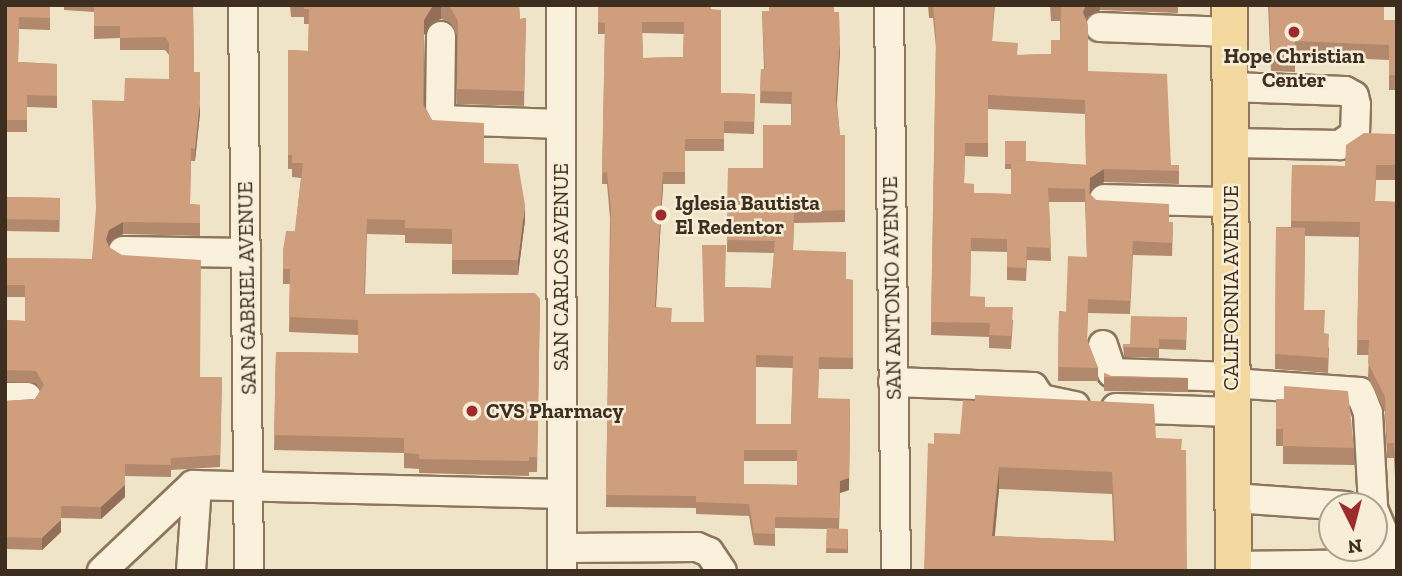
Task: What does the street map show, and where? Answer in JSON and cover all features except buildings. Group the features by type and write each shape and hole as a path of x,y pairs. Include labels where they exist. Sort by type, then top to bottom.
{"main road":[{"name":"CALIFORNIA AVENUE","path":"1230,19 1233,569"}],"street":[{"name":"SAN GABRIEL AVENUE","path":"243,5 249,571"},
{"name":"SAN CARLOS AVENUE","path":"561,5 562,559"},
{"name":"SAN ANTONIO AVENUE","path":"889,5 896,571"},
{"path":"1100,27 1230,19"},
{"path":"441,36 440,120 561,124"},
{"path":"1230,87 1345,91 1354,96 1356,105 1355,134 1339,145 1230,143"},
{"path":"1104,199 1231,202"},
{"path":"123,251 246,253"},
{"path":"1103,345 1112,373 1232,391"},
{"path":"893,382 1033,387 1041,399 1072,406 1232,391 1360,392 1368,413 1372,492"},
{"path":"102,571 197,485 250,484 561,494"},
{"path":"191,571 197,485"},
{"path":"1233,498 1318,504"},
{"path":"562,559 697,547 709,552 722,571"},
{"path":"1233,569 1382,567"}],"place":[{"name":"Hope Christian Center","path":"1294,32"},
{"name":"Iglesia Bautista El Redentor","path":"661,215"},
{"name":"CVS Pharmacy","path":"472,411"}]}
